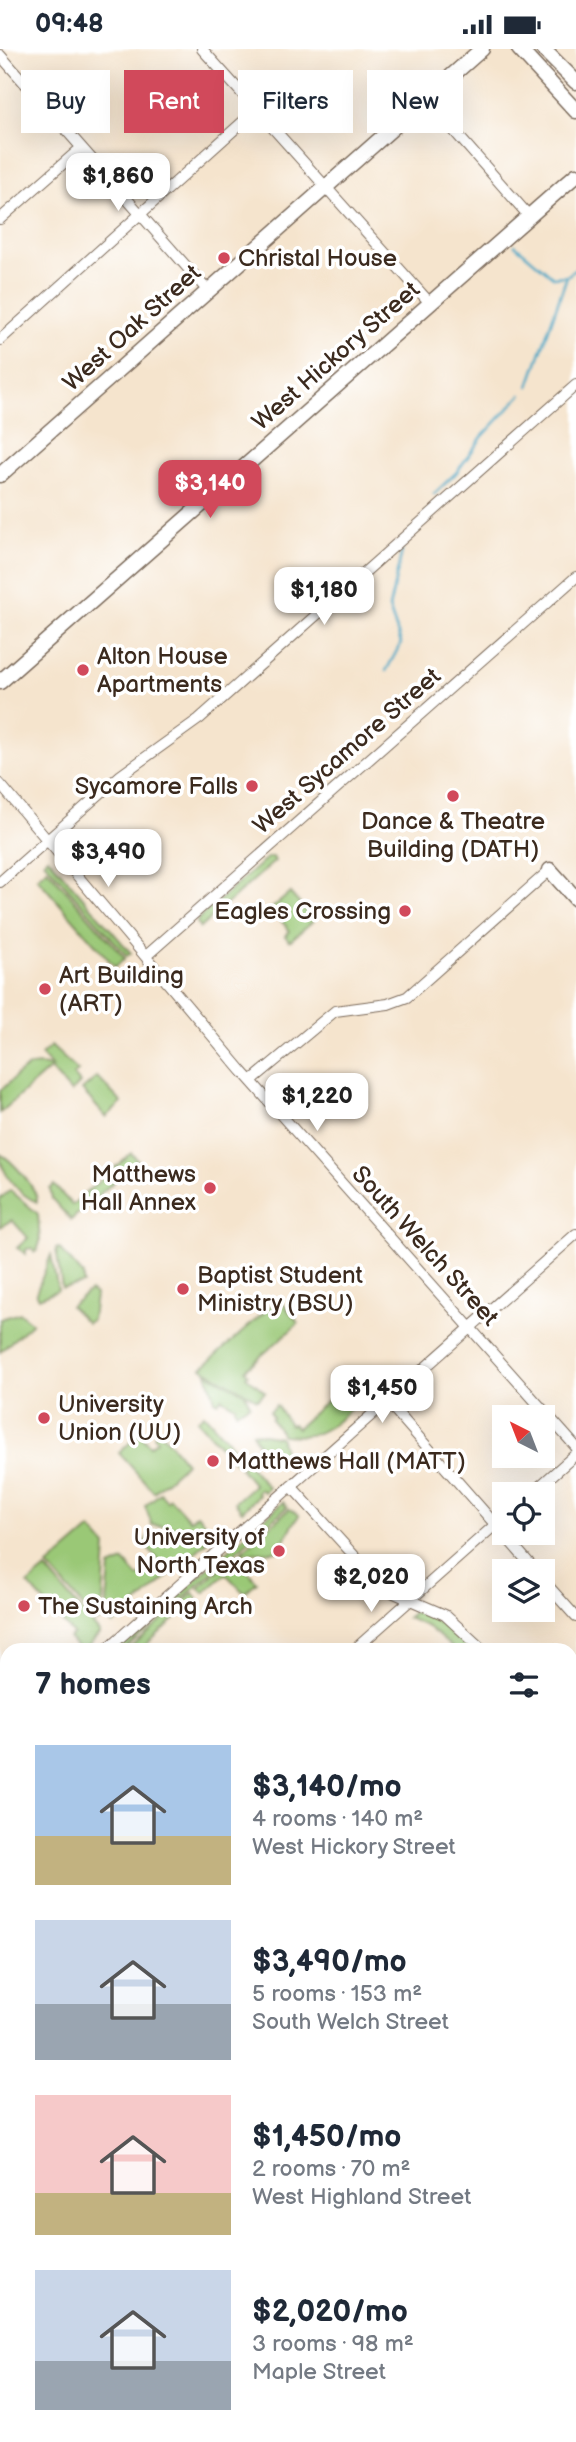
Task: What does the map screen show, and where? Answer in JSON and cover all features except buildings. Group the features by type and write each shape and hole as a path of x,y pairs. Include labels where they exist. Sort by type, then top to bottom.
{"main road":[{"name":"West Oak Street","path":"458,70 482,49"},
{"path":"519,49 576,111"},
{"path":"543,49 576,82"},
{"name":"West Oak Street","path":"0,475 387,133"},
{"name":"West Hickory Street","path":"0,683 576,175"},
{"path":"550,870 576,899"}],"street":[{"path":"202,49 238,90"},
{"path":"0,55 208,291"},
{"path":"0,339 238,126"},
{"path":"276,133 430,303"},
{"path":"456,133 529,216"},
{"path":"0,219 81,148"},
{"path":"0,882 121,775 199,719 576,385"},
{"name":"West Sycamore Street","path":"146,956 576,577"},
{"name":"South Welch Street","path":"0,784 251,1081 576,1447"},
{"path":"251,1081 335,1011 388,1004 407,997 550,870"},
{"path":"114,1643 576,1234"},
{"path":"387,1401 492,1522"},
{"path":"545,1482 576,1454"},
{"path":"291,1486 378,1582 409,1601 445,1615 475,1643"},
{"path":"362,1643 492,1528"},
{"path":"513,1545 525,1559"},
{"path":"555,1594 576,1617"}],"green space":[{"path":"48,857 131,953 127,956 44,861"},
{"path":"268,857 273,857 275,861 200,928 198,919"},
{"path":"47,869 125,958 115,967 37,878"},
{"path":"290,893 314,920 290,941 285,936 290,931 271,909"},
{"path":"51,1046 78,1071 73,1075 80,1083 71,1092 50,1069 0,1113 0,1091 19,1073 35,1065 52,1067 41,1055"},
{"path":"97,1077 122,1103 106,1117 82,1090"},
{"path":"131,1153 138,1160 71,1220 52,1199 50,1189 54,1185 72,1205"},
{"path":"0,1154 23,1175 37,1202 24,1195 12,1183 3,1168"},
{"path":"10,1190 38,1214 40,1242 37,1251 34,1252 33,1248 26,1249 26,1254 17,1248 28,1238 12,1220 0,1227 0,1199"},
{"path":"59,1248 83,1275 83,1284 62,1288 56,1249"},
{"path":"51,1255 58,1290 39,1298 36,1293"},
{"path":"90,1291 95,1295 92,1320 87,1323 70,1306"},
{"path":"279,1299 299,1323 245,1370 248,1374 246,1376 265,1392 257,1399 202,1368"},
{"path":"20,1313 32,1323 0,1352 0,1319"},
{"path":"207,1373 244,1392 250,1404 236,1412 235,1406 221,1398 218,1402 215,1400"},
{"path":"344,1385 352,1394 358,1389 364,1396 337,1422 320,1432 298,1436 283,1435 271,1419 273,1417 269,1412 276,1405 290,1425 293,1424 297,1428"},
{"path":"204,1414 242,1457 235,1463 197,1420"},
{"path":"159,1430 186,1463 154,1492 119,1453 139,1434 150,1446 157,1440 154,1435"},
{"path":"252,1432 280,1437 287,1461 261,1450"},
{"path":"246,1462 268,1487 264,1492 260,1489 257,1492 259,1495 242,1511 235,1502 254,1485 240,1468"},
{"path":"160,1493 167,1501 170,1498 190,1520 197,1514 208,1526 202,1530 152,1525 145,1506"},
{"path":"283,1502 287,1507 132,1643 124,1643"},
{"path":"289,1509 299,1515 277,1551 240,1553"},
{"path":"91,1529 106,1546 102,1618 97,1623 48,1566"},
{"path":"151,1531 201,1535 207,1542 113,1625 106,1617 110,1567 124,1561 138,1577 146,1574 158,1560 144,1544"},
{"path":"235,1556 257,1582 244,1593 226,1574 204,1593 199,1588"},
{"path":"46,1569 100,1633 91,1643 73,1643 69,1638 73,1634 28,1584"},
{"path":"193,1593 198,1599 148,1643 137,1643"},
{"path":"416,1610 446,1626 465,1643 447,1643 428,1627 407,1618"}],"waterway":[{"path":"515,245 553,277 567,276 576,269"},
{"path":"529,386 567,276"},
{"path":"434,494 456,473 482,437 521,395"},
{"path":"386,671 401,643 389,608 402,551"}],"place":[{"name":"Christal House","path":"224,258"},
{"name":"Alton House Apartments","path":"83,670"},
{"name":"Sycamore Falls","path":"252,786"},
{"name":"Dance & Theatre Building (DATH)","path":"453,796"},
{"name":"Eagles Crossing","path":"405,911"},
{"name":"Art Building (ART)","path":"45,989"},
{"name":"Matthews Hall Annex","path":"210,1188"},
{"name":"Baptist Student Ministry (BSU)","path":"183,1289"},
{"name":"University Union (UU)","path":"44,1418"},
{"name":"Matthews Hall (MATT)","path":"213,1461"},
{"name":"University of North Texas","path":"279,1551"},
{"name":"The Sustaining Arch","path":"24,1606"}]}
